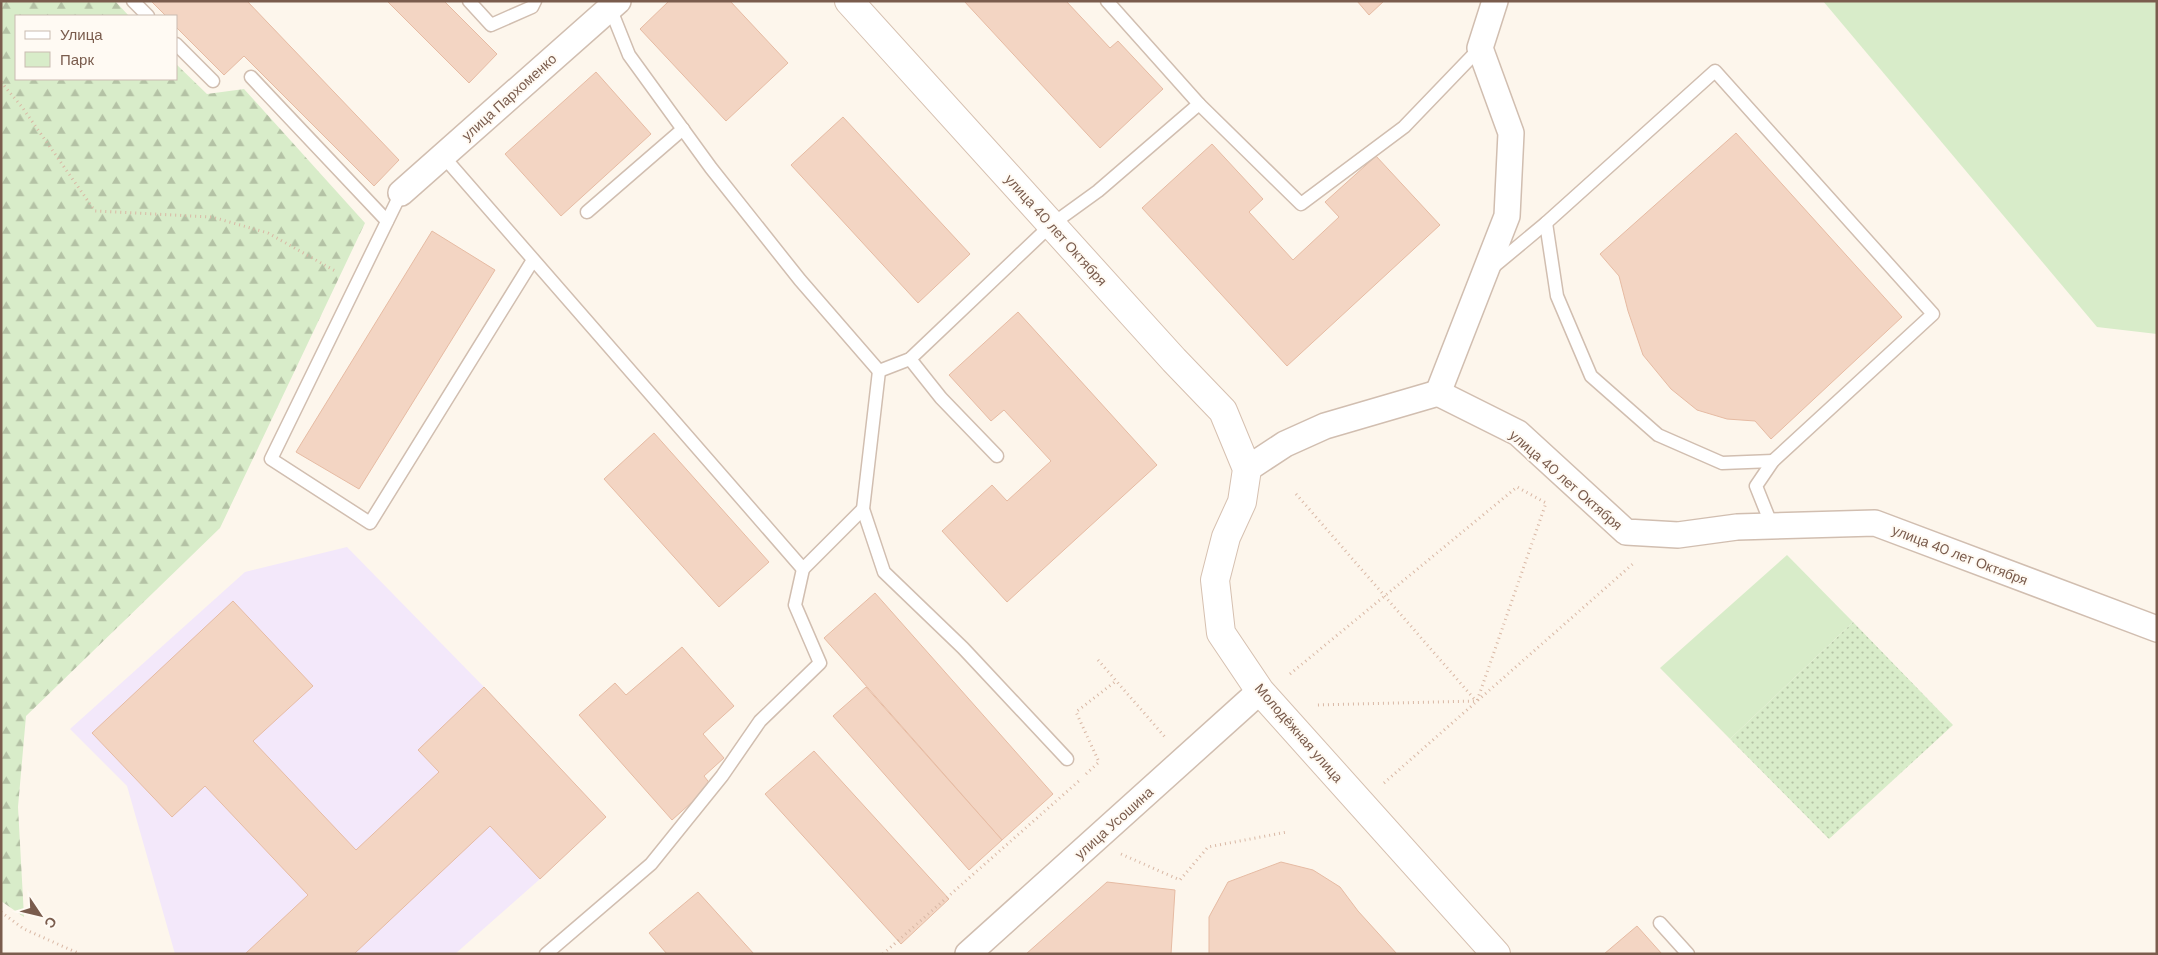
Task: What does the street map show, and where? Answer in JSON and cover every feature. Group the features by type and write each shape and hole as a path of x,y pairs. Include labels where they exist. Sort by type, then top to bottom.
{"street":[{"name":"улица 40 лет Октября","path":"849,1 1223,412 1247,469"},
{"path":"1247,469 1285,444 1325,426 1438,394 1507,216 1511,133 1480,48 1495,1"},
{"name":"улица Пархоменко","path":"401,193 611,3"},
{"name":"улица 40 лет Октября","path":"1438,394 1518,433 1626,532 1678,535 1737,527 1875,523 2157,629"},
{"name":"Молодёжная улица","path":"1247,469 1242,502 1226,537 1215,580 1221,633 1260,691 1496,954"},
{"name":"улица Усошина","path":"968,954 1260,691"}],"lane":[{"path":"133,1 147,15"},
{"path":"470,1 491,25 532,7 535,1"},
{"path":"1107,1 1199,104 1301,204 1404,127 1480,48"},
{"path":"611,3 629,55 711,168 800,280 879,371 863,509 884,572 963,648 1067,759"},
{"path":"178,46 213,81"},
{"path":"1485,274 1546,223 1715,72 1933,314 1773,462 1756,486 1772,526"},
{"path":"251,77 387,221"},
{"path":"879,371 910,359 1051,225 1098,191 1199,104"},
{"path":"587,212 683,129"},
{"path":"443,156 803,569"},
{"path":"401,193 271,459 370,523 533,260"},
{"path":"1546,223 1557,296 1591,376 1658,435 1722,463 1773,462"},
{"path":"910,359 941,398 997,456"},
{"path":"546,954 651,864 722,776 760,721 820,663 795,605 803,569 863,509"},
{"path":"1660,923 1688,954"}],"path":[{"path":"1,82 22,107 95,212 212,217 268,233 357,284"},
{"path":"1290,674 1517,487 1555,508"},
{"path":"1296,494 1477,701"},
{"path":"1477,701 1546,503"},
{"path":"1384,783 1640,558"},
{"path":"1098,660 1185,760"},
{"path":"883,954 1100,762 1076,712 1116,681"},
{"path":"1316,705 1477,701"},
{"path":"1113,851 1180,880 1208,847 1287,832"},
{"path":"1,912 24,929 80,954"}],"shaded area":[{"path":"347,547 484,687 606,817 540,879 455,954 175,954 127,786 70,729 245,572"}],"green space":[{"path":"1,1 115,1 128,15 15,15 15,80 178,80 178,66 207,94 244,89 365,223 220,528 26,716 18,807 24,917 1,901"},
{"path":"1823,1 2157,1 2157,334 2097,327"},
{"path":"1787,555 1853,622 1730,739 1660,668"},
{"path":"1853,622 1953,725 1829,839 1730,739"}],"building":[{"path":"151,1 247,1 399,160 374,186 244,56 224,75 178,29 178,15 165,15"},
{"path":"387,1 444,1 497,54 469,83"},
{"path":"669,1 730,1 788,63 726,121 640,29"},
{"path":"964,1 1066,1 1110,48 1118,41 1163,89 1100,148"},
{"path":"1357,1 1384,1 1369,15"},
{"path":"596,72 651,134 561,216 505,154"},
{"path":"843,117 970,254 918,303 791,165"},
{"path":"1736,133 1902,317 1771,439 1755,421 1727,419 1697,410 1671,389 1643,355 1628,311 1619,276 1600,254"},
{"path":"1212,144 1263,199 1249,212 1293,260 1339,217 1325,202 1376,156 1440,225 1287,366 1142,208"},
{"path":"432,231 495,270 359,489 296,452"},
{"path":"1018,312 1157,465 1007,602 942,531 992,485 1007,501 1051,461 1004,410 991,421 949,375"},
{"path":"654,433 769,562 719,607 604,479"},
{"path":"875,593 1053,794 1002,840 824,638"},
{"path":"233,601 313,686 253,741 356,850 439,772 418,750 484,687 606,817 540,879 490,826 354,954 245,954 308,895 205,786 172,817 92,733"},
{"path":"682,647 734,706 703,734 724,758 704,776 711,785 672,820 579,715 615,683 626,695"},
{"path":"866,687 1002,840 969,870 833,716"},
{"path":"814,751 949,899 901,944 765,794"},
{"path":"1281,862 1313,870 1340,887 1358,911 1397,954 1209,954 1209,917 1228,882"},
{"path":"1107,882 1175,890 1171,954 1026,954"},
{"path":"698,892 754,954 667,954 649,933"},
{"path":"1637,926 1662,954 1604,954"}]}
